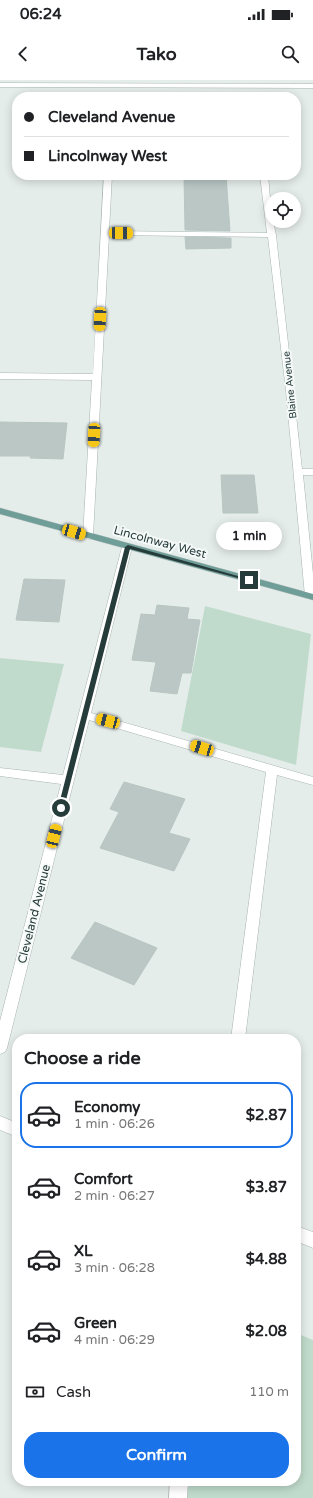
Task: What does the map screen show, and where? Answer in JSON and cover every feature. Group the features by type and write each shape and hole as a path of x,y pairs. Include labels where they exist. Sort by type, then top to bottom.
{"main road":[{"name":"Lincolnway West","path":"0,511 311,596"}],"street":[{"path":"0,85 313,86"},
{"path":"88,536 108,180"},
{"name":"Blaine Avenue","path":"265,180 272,235 311,596"},
{"path":"105,233 272,235"},
{"path":"0,376 97,377"},
{"path":"298,472 313,472"},
{"name":"Cleveland Avenue","path":"0,1048 128,547"},
{"path":"85,715 313,781"},
{"path":"239,1034 272,769"},
{"path":"0,772 68,780"},
{"path":"0,1123 12,1128"},
{"path":"301,1235 313,1240"},
{"path":"178,1498 179,1486"}],"green space":[{"path":"205,606 311,634 296,765 181,731"},
{"path":"0,658 64,664 41,752 0,747"},
{"path":"301,1335 313,1340 313,1498 187,1498 188,1486 301,1486"}],"building":[{"path":"184,180 226,180 230,231 185,230"},
{"path":"185,237 231,238 231,248 186,249"},
{"path":"0,422 67,423 63,459 30,458 31,456 0,456"},
{"path":"221,475 254,475 258,513 223,513"},
{"path":"24,579 65,580 59,622 16,620"},
{"path":"157,605 189,608 187,619 200,620 191,673 182,673 177,694 150,691 156,662 132,660 141,614 155,615"},
{"path":"124,782 185,799 169,833 190,839 174,871 100,848 119,812 110,809"},
{"path":"95,922 157,948 134,985 71,958"}],"route":[{"path":"61,808 128,547 249,580"}]}
